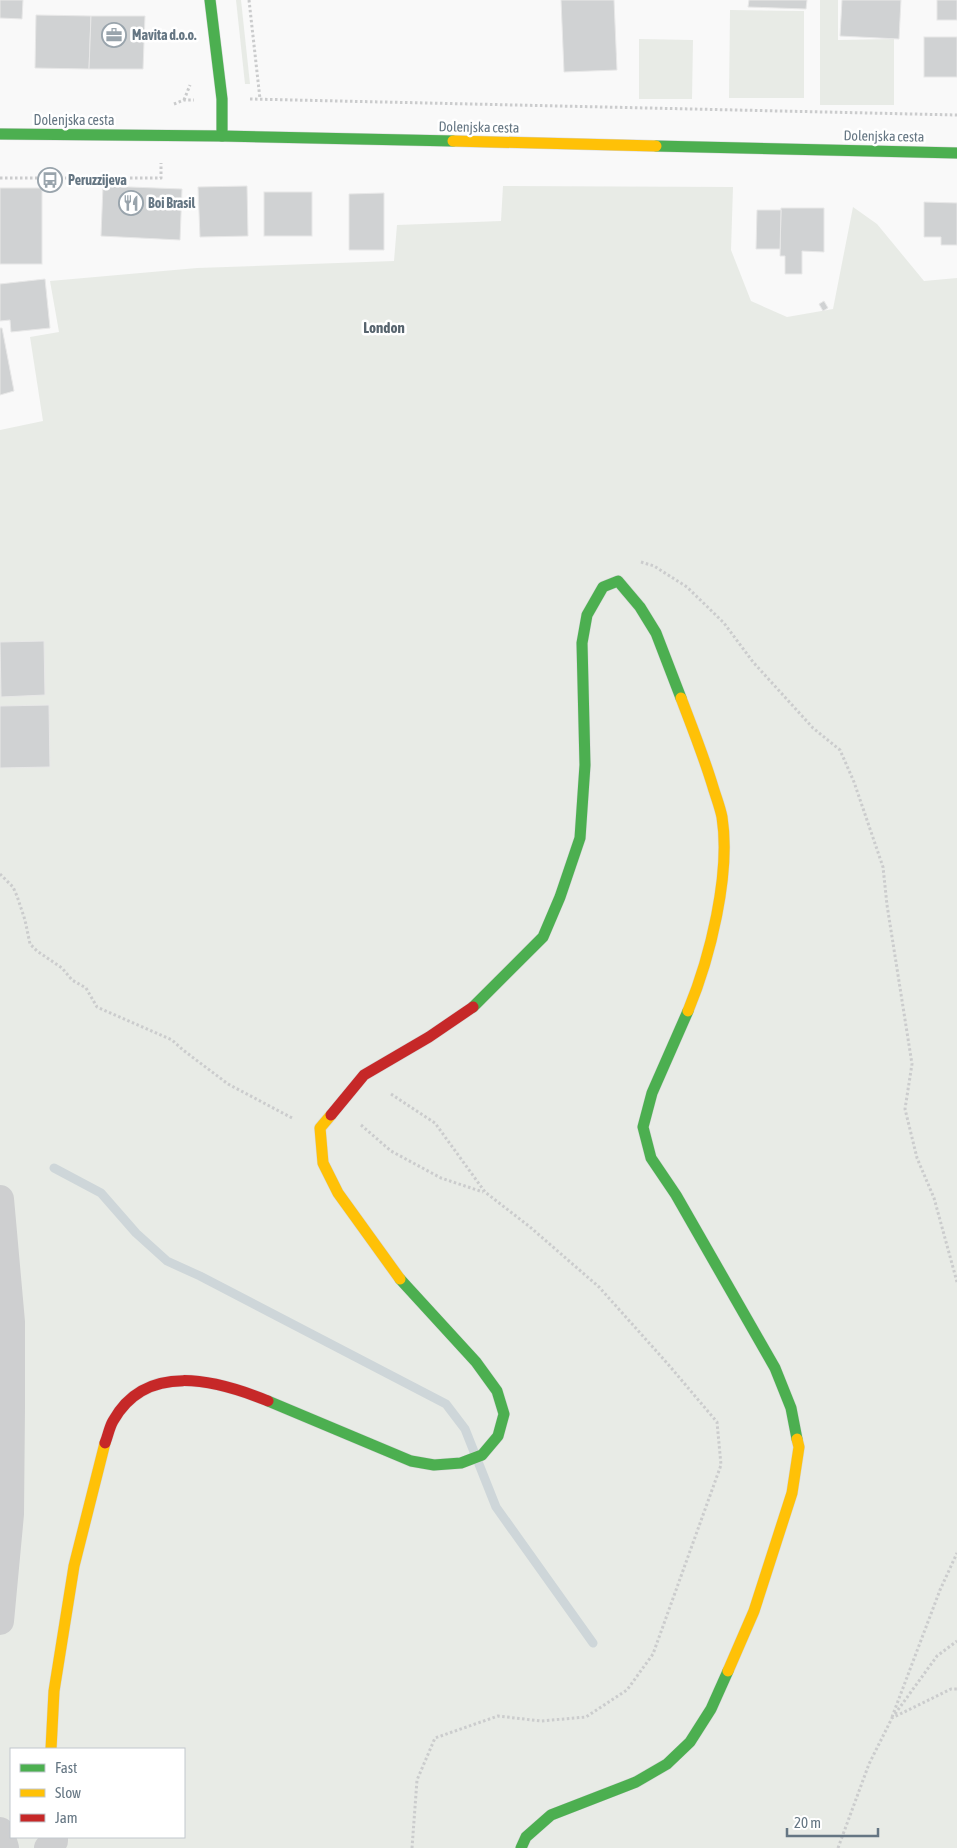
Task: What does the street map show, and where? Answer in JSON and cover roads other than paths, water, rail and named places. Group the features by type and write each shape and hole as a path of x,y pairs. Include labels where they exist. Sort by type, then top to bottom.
{"street":[{"path":"210,0 222,99 222,136"},
{"name":"Dolenjska cesta","path":"0,134 222,136 957,153"},
{"path":"52,1748 54,1691 74,1566 103,1448 113,1421 133,1396 153,1385 175,1380 213,1383 255,1396 411,1461 434,1465 461,1463 482,1455 498,1436 504,1414 497,1391 476,1362 399,1278 338,1193 323,1163 320,1128 364,1075 429,1037 474,1007 543,937 560,897 580,838 585,765 582,643 587,615 603,588 618,581 640,607 656,633 706,763 722,816 725,854 717,913 698,987 652,1093 642,1127 651,1158 676,1195 775,1368 791,1408 799,1447 792,1493 754,1611 711,1709 690,1742 668,1764 636,1782 550,1815 526,1837 521,1848"},
{"path":"0,1199 11,1322 10,1514 0,1621"},
{"path":"0,1831 5,1848"}],"waterway":[{"path":"54,1168 101,1193 136,1233 167,1261 200,1276 446,1404 465,1429 496,1507 593,1643"}],"place":[{"name":"Mavita d.o.o.","path":"114,35"},
{"name":"Peruzzijeva","path":"50,180"},
{"name":"Boi Brasil","path":"131,203"}],"district":[{"name":"London","path":"384,327"}]}
